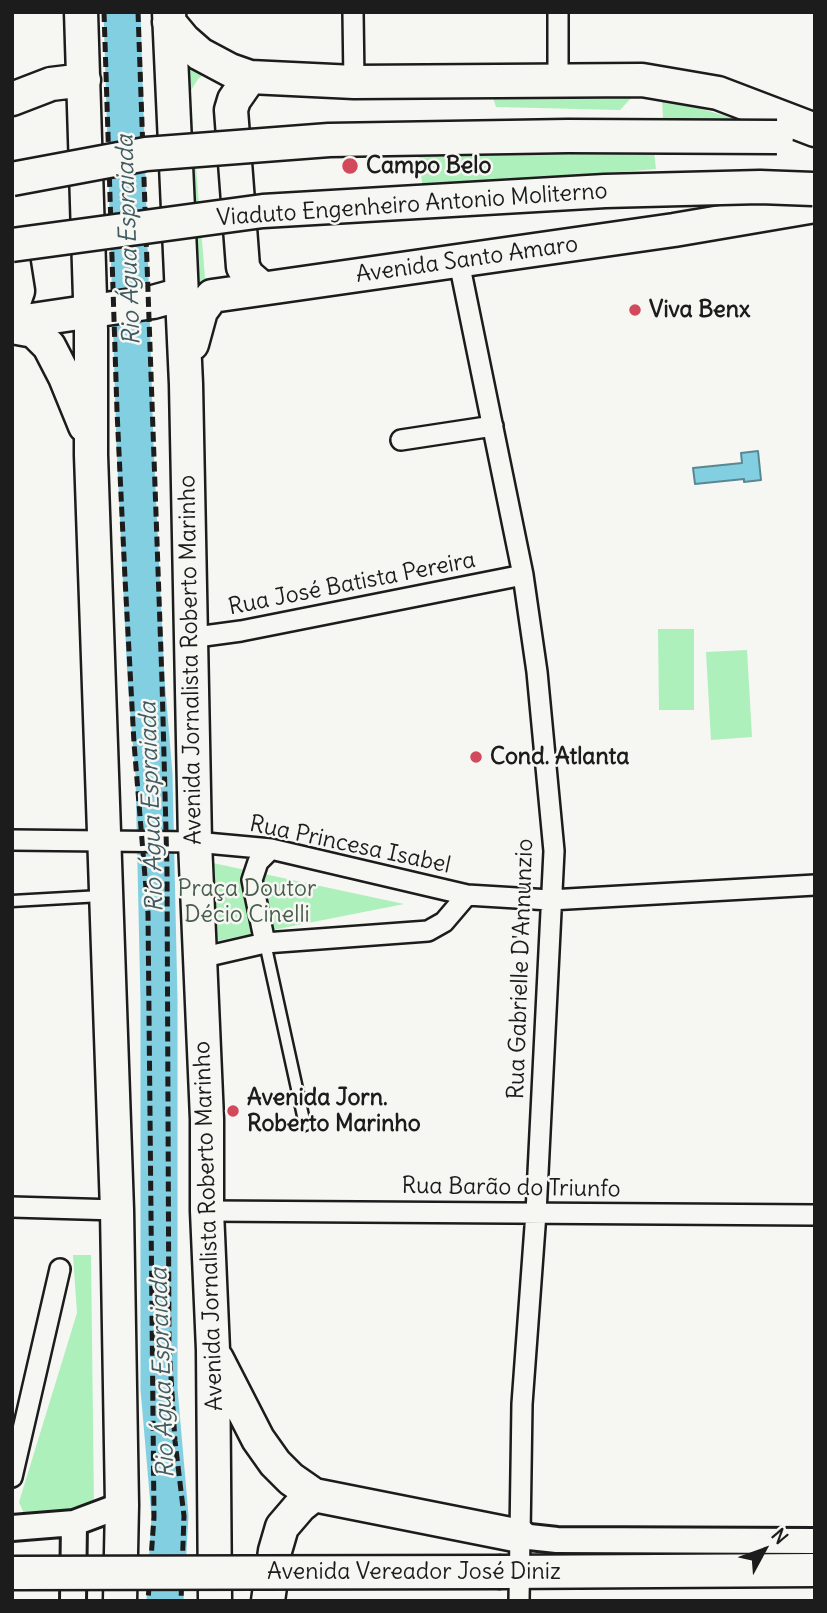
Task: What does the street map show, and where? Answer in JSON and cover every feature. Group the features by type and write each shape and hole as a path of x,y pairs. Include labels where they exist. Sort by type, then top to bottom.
{"main road":[{"path":"82,12 84,80 102,310 91,444 117,1210 122,1505 120,1601"},
{"path":"169,17 184,40 200,54 250,77 354,82 642,80 677,84 740,100 815,130"},
{"name":"Avenida Jornalista Roberto Marinho","path":"169,17 167,298 186,384 192,842 207,1119 207,1211 213,1350 215,1601"},
{"path":"250,77 230,110 243,267 248,276 262,288"},
{"path":"12,99 51,84 84,80"},
{"path":"12,179 146,153 329,139 815,137"},
{"name":"Viaduto Engenheiro Antonio Moliterno","path":"12,245 263,211 605,191 760,187 814,195"},
{"name":"Avenida Santo Amaro","path":"186,384 193,340 205,302 212,296 661,232 814,195"},
{"path":"12,253 18,291 12,308"},
{"path":"12,325 167,298"},
{"path":"12,325 34,331 50,346 70,388 91,444"},
{"path":"213,1350 258,1439 291,1479 314,1495 520,1536"},
{"path":"268,1601 275,1550 282,1527 306,1499 314,1495"},
{"name":"Avenida Vereador José Diniz","path":"12,1573 513,1582 815,1570"}],"street":[{"path":"353,12 354,82"},
{"path":"558,12 558,80"},
{"name":"Rua Gabrielle D'Annunzio","path":"459,262 523,575 537,672 554,851 536,1213 522,1404 520,1536 513,1582"},
{"path":"401,440 493,426"},
{"name":"Rua José Batista Pereira","path":"189,638 241,631 523,575"},
{"name":"Rua Princesa Isabel","path":"12,840 192,842 271,849 467,895 550,900 815,885"},
{"path":"265,943 252,880 258,862 271,849"},
{"name":"Rua Princesa Isabel","path":"200,958 265,943 428,931 444,922 467,895"},
{"path":"12,1207 117,1210"},
{"name":"Rua Barão do Triunfo","path":"207,1211 815,1215"},
{"path":"12,1476 60,1269"},
{"path":"12,1528 74,1523 122,1505"},
{"path":"73,1601 74,1523"},
{"name":"Avenida Vereador José Diniz","path":"520,1536 557,1540 815,1541"}],"lane":[{"path":"12,901 105,896"},
{"path":"265,943 305,1125"}],"green space":[{"path":"189,55 208,71 198,79 190,92 206,290 202,289 200,283 190,198"},
{"path":"492,95 633,96 620,110 496,107"},
{"path":"662,97 745,122 751,135 663,118"},
{"path":"653,143 656,169 423,189 418,153"},
{"path":"658,629 694,629 694,710 659,710"},
{"path":"747,650 752,737 711,740 706,652"},
{"name":"Praça Doutor Décio Cinelli","path":"213,863 404,904 217,941"},
{"path":"73,1255 91,1255 94,1507 27,1521 19,1502 77,1313"}],"water":[{"path":"758,451 761,480 695,484 693,468 742,463 741,453"}],"waterway":[{"name":"Rio Água Espraiada","path":"122,12 135,444 146,679 154,775 159,1000 159,1389 170,1516 165,1601"}],"railway":[{"path":"104,12 125,578 134,743 148,913 154,1517 148,1601"},
{"path":"138,12 162,681 167,869 169,1345 175,1441 184,1516 181,1601"}],"place":[{"name":"Campo Belo","path":"350,166"},
{"name":"Viva Benx","path":"635,310"},
{"name":"Cond. Atlanta","path":"476,757"},
{"name":"Avenida Jorn. Roberto Marinho","path":"233,1111"}]}
